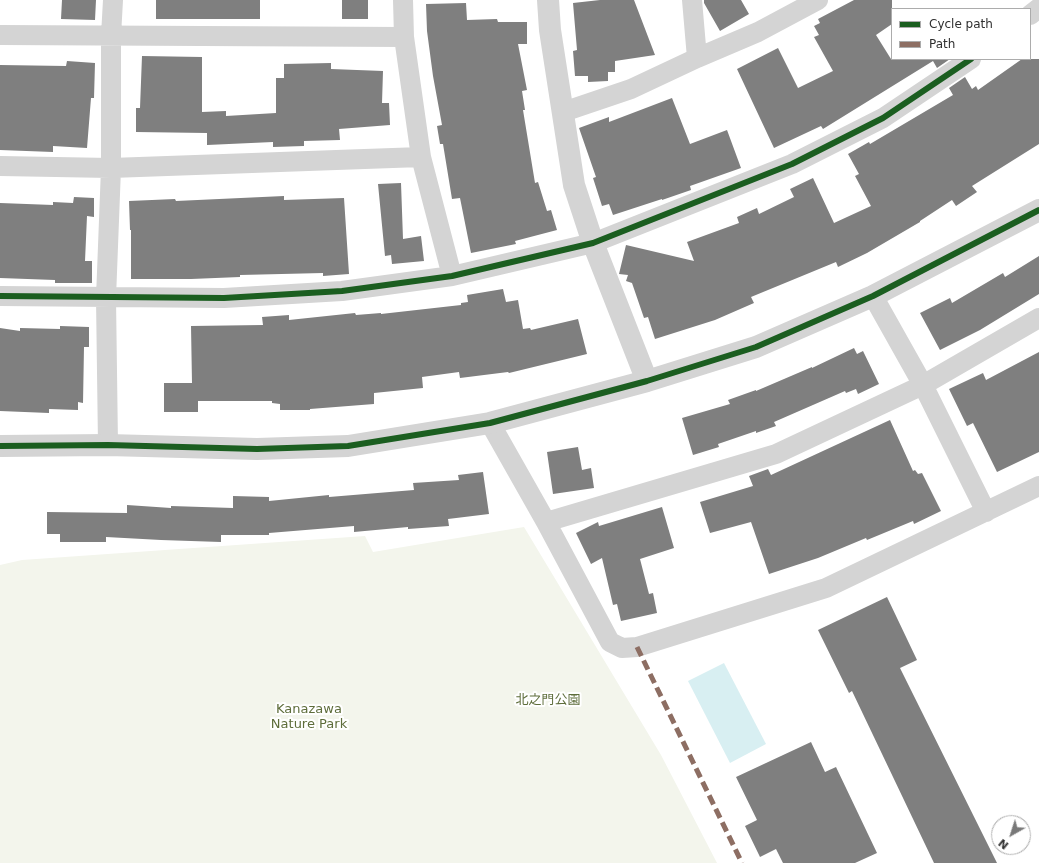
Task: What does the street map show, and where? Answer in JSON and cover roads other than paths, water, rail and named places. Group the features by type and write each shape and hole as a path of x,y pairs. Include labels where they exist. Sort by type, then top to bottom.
{"street":[{"path":"108,445 106,298 111,168 112,0"},
{"path":"403,0 404,37 421,157 452,276"},
{"path":"548,0 550,30 574,186 593,243 647,381"},
{"path":"692,0 697,58"},
{"path":"563,112 631,89 697,58 758,32 818,0"},
{"path":"0,35 404,37"},
{"path":"0,296 224,298 342,291 452,276 593,243 792,164 883,118 970,60"},
{"path":"0,166 111,168 421,157"},
{"path":"0,446 108,445 257,449 348,446 490,423 647,381 756,347 873,296 1039,210"},
{"path":"873,296 923,386 986,512"},
{"path":"546,522 776,454 923,386 1039,318"},
{"path":"490,423 546,522 610,642 622,648 637,646 826,588 1039,486"}],"water":[{"path":"724,663 766,744 730,763 688,681"}],"park label":[{"name":"北之門公園","path":"548,701"},
{"name":"Kanazawa Nature Park","path":"309,718"}]}
